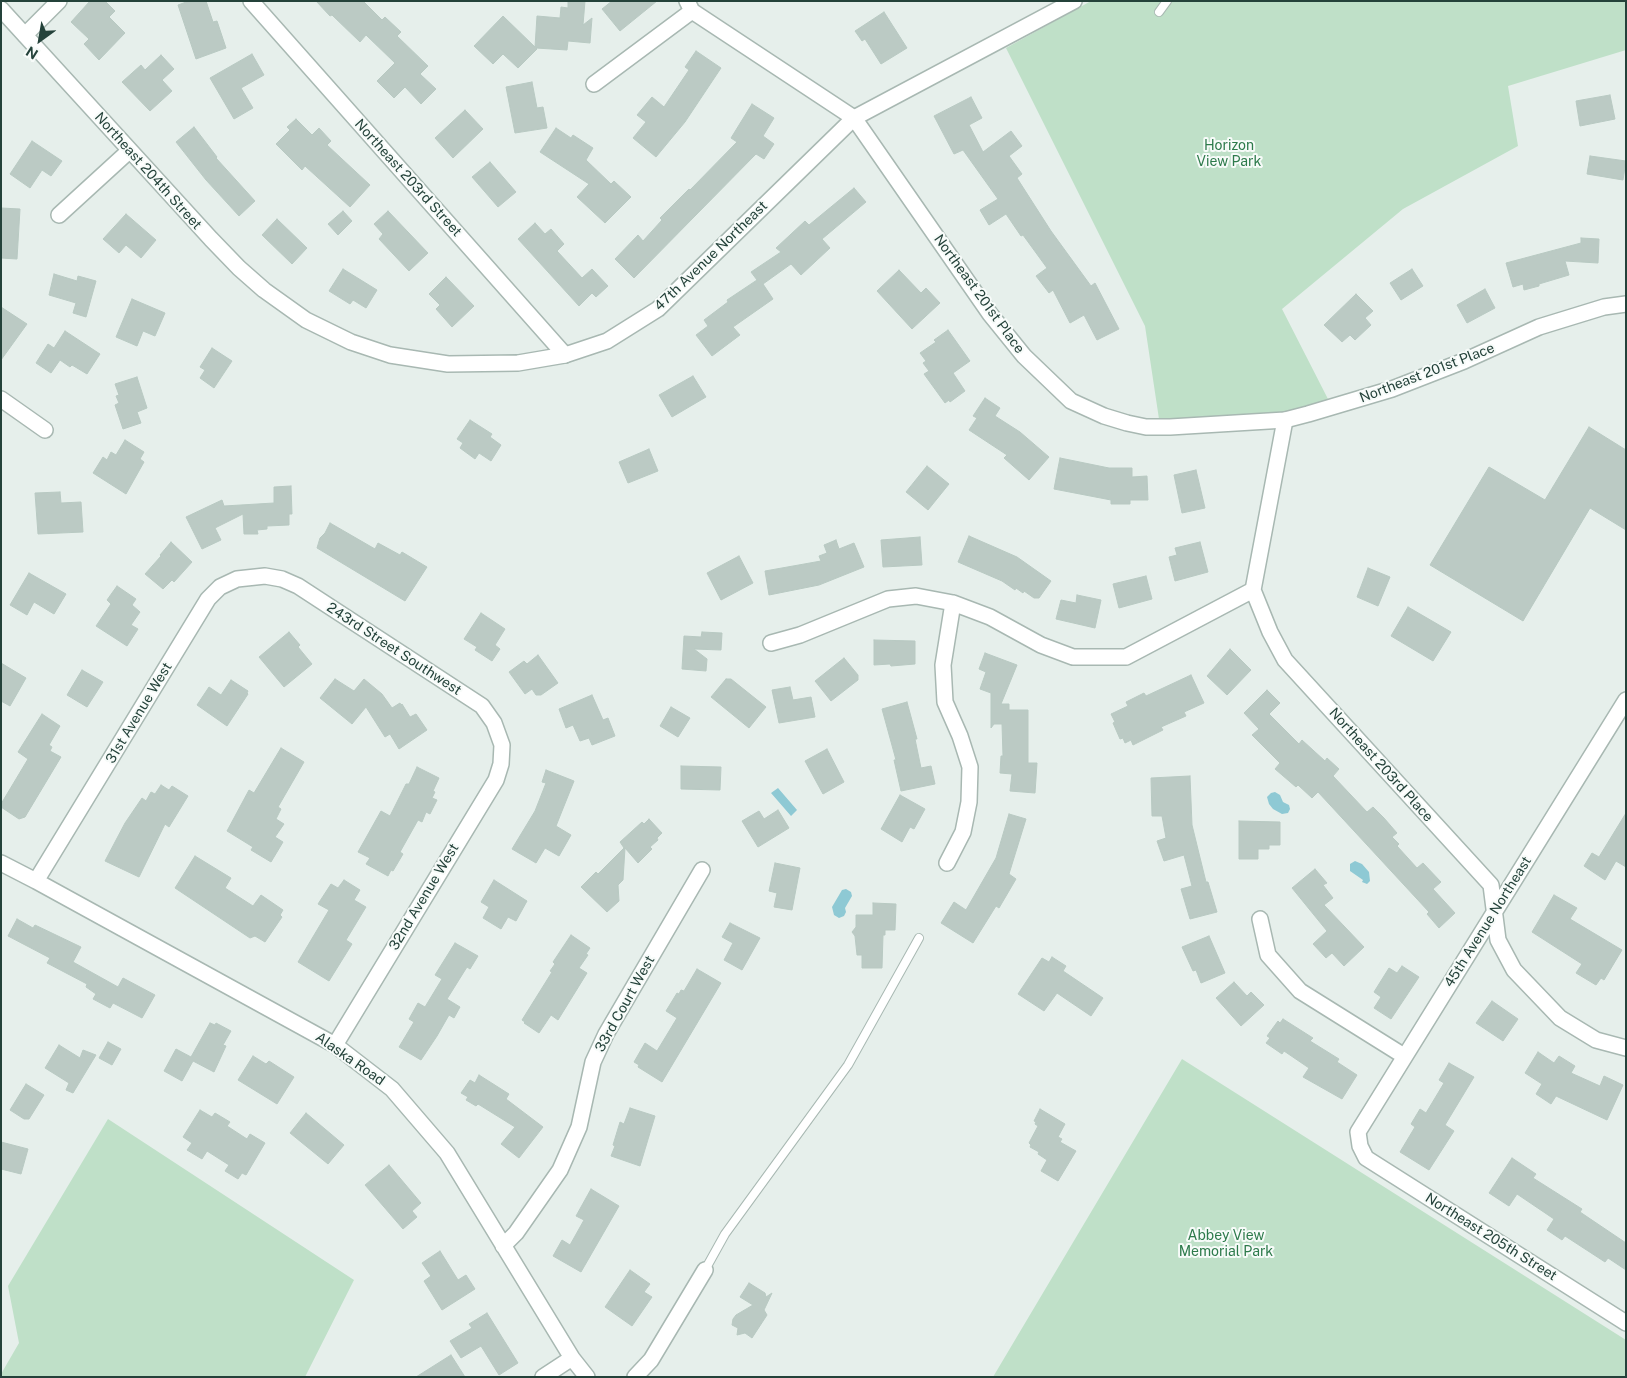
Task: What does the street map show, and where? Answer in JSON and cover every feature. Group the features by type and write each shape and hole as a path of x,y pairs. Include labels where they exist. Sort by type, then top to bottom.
{"street":[{"path":"25,35 59,1"},
{"name":"Northeast 203rd Street","path":"251,1 565,354"},
{"name":"47th Avenue Northeast","path":"306,320 351,342 390,355 448,364 518,363 565,354 607,341 658,309 854,118 1074,1"},
{"path":"594,84 689,6"},
{"name":"Northeast 201st Place","path":"689,6 854,118 990,314 1024,356 1071,400 1104,416 1146,426 1170,428 1285,420 1392,389 1464,361 1539,327 1571,316 1604,307 1626,304"},
{"name":"Northeast 204th Street","path":"1,9 129,151 239,268 264,290 306,320"},
{"path":"59,215 129,151"},
{"path":"1,399 45,430"},
{"path":"771,643 800,635 888,599 916,596 953,603 990,617 1041,645 1073,657 1102,658 1126,656 1253,590 1285,420"},
{"name":"243rd Street Southwest","path":"265,576 282,579 298,586 482,706 494,723 502,745"},
{"name":"31st Avenue West","path":"36,881 208,599 220,587 237,579 265,576"},
{"name":"Northeast 203rd Place","path":"1253,590 1270,632 1285,660 1491,886 1498,940 1514,970 1560,1018 1596,1040 1626,1048"},
{"path":"947,863 963,832 969,802 970,767 960,736 945,702 943,666 953,603"},
{"name":"45th Avenue Northeast","path":"1360,1146 1358,1132 1626,700"},
{"name":"32nd Avenue West","path":"334,1045 496,780 501,764 502,745"},
{"name":"Alaska Road","path":"1,863 334,1045 392,1089 442,1148 572,1358 586,1377"},
{"name":"33rd Court West","path":"503,1246 516,1233 560,1170 579,1127 593,1062 606,1034 702,870"},
{"path":"1260,919 1268,955 1300,991 1404,1056"},
{"name":"Northeast 205th Street","path":"1360,1146 1366,1158 1626,1323"},
{"path":"635,1377 651,1360 705,1270"},
{"path":"543,1377 572,1358"}],"lane":[{"path":"1159,12 1167,1"},
{"path":"705,1270 725,1234 848,1065 919,938"}],"green space":[{"name":"Horizon View Park","path":"1091,1 1626,1 1626,50 1508,86 1518,146 1403,209 1282,309 1329,401 1258,422 1159,419 1145,326 1006,48"},
{"name":"Abbey View Memorial Park","path":"1182,1059 1626,1340 1626,1377 993,1377"},
{"path":"108,1119 354,1280 305,1377 1,1377 19,1343 8,1286"}],"water":[{"path":"778,788 797,810 791,816 771,793"},
{"path":"1275,792 1280,795 1283,802 1289,805 1288,813 1282,814 1273,809 1269,804 1267,797"},
{"path":"1355,861 1362,864 1369,872 1370,881 1367,884 1350,871 1350,864"},
{"path":"846,889 851,892 852,896 845,908 844,916 839,918 834,915 832,907 842,890"}],"building":[{"path":"90,1 105,1 115,11 109,17 125,33 99,60 84,44 89,39 71,22"},
{"path":"189,1 206,1 213,22 217,21 226,48 196,59 178,5"},
{"path":"316,1 363,1 382,20 385,17 401,32 397,36 428,66 420,74 436,89 421,104 405,87 394,98 377,81 395,63 366,35 360,42"},
{"path":"568,1 585,1 583,25 592,18 590,43 568,41 567,50 536,48 518,68 503,54 493,64 474,46 503,16 535,47 537,16 560,18 561,7 568,8"},
{"path":"612,1 657,1 620,31 602,9"},
{"path":"884,12 907,48 881,64 865,39 862,41 855,31"},
{"path":"696,51 721,68 685,122 656,157 633,138 646,122 637,115 652,97 664,107 689,70 685,67"},
{"path":"252,54 264,75 241,88 253,108 234,119 210,78"},
{"path":"161,55 174,69 162,80 172,91 150,111 122,82 141,65 145,70"},
{"path":"532,82 537,108 543,107 547,128 515,133 506,87"},
{"path":"1610,95 1615,119 1580,126 1576,101"},
{"path":"971,97 982,118 969,125 983,152 1011,131 1022,146 1009,156 1022,174 1017,178 1051,231 1091,286 1095,283 1119,329 1097,340 1084,315 1070,323 1053,290 1049,293 1036,276 1047,268 1006,214 989,225 980,210 998,199 963,150 954,154 934,116"},
{"path":"752,104 774,118 763,136 774,144 764,159 756,154 634,278 615,259 638,235 643,241 662,220 660,218 737,142 731,138"},
{"path":"465,110 483,129 453,158 435,138"},
{"path":"296,119 312,135 319,128 331,141 327,145 370,185 350,207 305,166 302,170 276,144 290,130 287,127"},
{"path":"194,127 216,158 255,201 239,216 206,180 176,142"},
{"path":"556,128 571,138 573,135 593,148 586,160 611,184 614,181 631,197 605,223 577,197 589,184 540,152"},
{"path":"32,141 62,161 51,176 42,170 30,188 10,174"},
{"path":"1590,156 1626,161 1623,180 1587,174"},
{"path":"490,162 516,192 498,207 472,177"},
{"path":"854,188 866,202 822,239 830,248 801,275 791,264 763,284 773,299 733,327 740,335 712,356 696,335 708,326 704,320 728,302 727,300 757,280 751,272 781,252 776,248 805,221 809,225"},
{"path":"1,208 20,209 17,259 1,258"},
{"path":"343,211 352,221 338,235 328,224"},
{"path":"388,211 428,253 409,271 379,239 383,234 374,224"},
{"path":"126,214 156,240 141,258 126,245 119,253 103,239"},
{"path":"277,219 307,248 292,264 262,235"},
{"path":"535,223 545,234 551,229 564,244 557,251 582,278 592,269 608,286 596,297 592,293 579,306 518,239"},
{"path":"1581,238 1599,239 1598,263 1565,261 1569,275 1524,290 1523,284 1513,287 1506,263 1581,243"},
{"path":"343,269 377,290 366,308 353,300 350,304 329,291"},
{"path":"1412,269 1423,286 1401,300 1390,283"},
{"path":"899,270 921,293 926,288 940,303 912,329 877,291"},
{"path":"54,274 77,281 78,276 96,281 86,317 73,313 76,303 49,295"},
{"path":"446,277 474,306 452,327 436,309 440,305 429,294"},
{"path":"1485,289 1495,308 1467,323 1457,305"},
{"path":"1356,294 1373,311 1365,318 1371,325 1355,340 1350,335 1342,342 1324,325"},
{"path":"132,299 165,313 155,336 143,331 137,346 116,337"},
{"path":"1,307 27,324 1,360"},
{"path":"948,330 970,361 953,373 965,391 950,402 949,400 945,403 924,374 929,371 923,363 926,361 920,353 936,342 934,340"},
{"path":"65,331 100,354 87,374 72,365 70,367 60,360 51,373 36,363 48,344 54,348"},
{"path":"212,348 232,361 214,388 200,378 205,370 200,367"},
{"path":"693,376 706,397 672,417 659,395"},
{"path":"137,377 147,408 137,412 141,423 123,429 115,405 119,403 116,396 119,395 115,384"},
{"path":"985,398 1000,408 995,416 1020,432 1049,457 1029,480 1004,458 1007,455 969,430 977,418 973,416"},
{"path":"470,420 492,434 490,437 501,445 491,461 479,453 475,459 460,448 463,443 457,439"},
{"path":"1589,427 1626,450 1626,530 1590,508 1523,621 1430,565 1489,467 1545,500"},
{"path":"125,440 144,452 140,459 144,462 126,494 93,473 103,457 107,460 111,452 116,455"},
{"path":"649,449 658,471 628,483 619,462"},
{"path":"1060,458 1109,468 1132,468 1132,477 1147,476 1148,500 1130,500 1130,504 1111,504 1111,500 1054,489"},
{"path":"927,466 949,484 928,510 906,492"},
{"path":"1196,470 1205,508 1182,513 1174,475"},
{"path":"291,486 292,514 289,514 289,525 267,526 267,529 257,530 258,534 244,534 243,514 215,528 221,540 202,549 186,517 222,500 224,506 274,503 274,487"},
{"path":"60,492 61,503 81,502 83,532 38,534 35,493"},
{"path":"330,523 375,549 378,543 400,555 402,552 427,567 405,601 317,548 320,538"},
{"path":"969,536 1017,557 1051,581 1039,598 1034,598 1024,591 1023,593 1016,588 1015,590 1002,581 958,562"},
{"path":"920,537 922,565 883,567 881,540"},
{"path":"836,540 839,549 854,543 864,567 819,585 769,595 765,571 821,561 819,556 827,553 824,545"},
{"path":"171,542 192,562 174,582 172,580 163,589 145,574"},
{"path":"1200,542 1208,572 1175,581 1169,557 1177,555 1175,548"},
{"path":"739,556 753,583 721,600 707,573"},
{"path":"1368,568 1390,577 1378,606 1357,597"},
{"path":"29,573 66,594 54,614 34,602 27,615 10,605"},
{"path":"1146,576 1152,599 1119,608 1113,584"},
{"path":"117,586 136,599 132,605 140,612 131,625 138,629 127,646 96,626 111,604 107,600"},
{"path":"1077,595 1101,600 1095,628 1056,619 1061,600 1076,603"},
{"path":"1408,607 1451,632 1433,661 1391,636"},
{"path":"481,613 505,629 495,645 500,649 492,661 475,650 477,647 464,639"},
{"path":"289,632 312,664 284,687 259,657"},
{"path":"702,632 722,633 721,650 694,649 707,659 706,671 682,669 684,636 701,637"},
{"path":"874,640 915,641 915,664 874,665"},
{"path":"1230,649 1251,670 1227,695 1207,676"},
{"path":"985,653 1017,665 1001,704 1009,704 1009,710 1028,710 1028,763 1037,763 1035,793 1010,791 1012,774 1000,773 1001,756 1003,756 1002,724 994,724 991,728 991,693 980,689 986,672 979,669"},
{"path":"538,655 558,683 541,695 536,695 532,689 525,694 509,672 524,661 527,664"},
{"path":"844,658 858,675 858,680 831,701 815,681"},
{"path":"1,663 26,678 10,706 1,701"},
{"path":"82,670 103,682 87,707 67,695"},
{"path":"1191,675 1204,703 1184,712 1186,716 1161,727 1163,730 1133,745 1131,740 1125,743 1123,738 1120,739 1111,714 1128,706 1126,702 1144,693 1146,696"},
{"path":"335,679 354,691 364,679 382,694 392,708 400,703 410,717 416,714 427,730 399,749 390,734 385,737 366,707 352,724 320,698"},
{"path":"726,679 731,679 766,707 749,728 711,697"},
{"path":"231,680 248,691 248,694 227,726 197,705 209,687 221,695"},
{"path":"790,687 793,700 811,697 815,717 779,723 772,690"},
{"path":"1267,690 1280,703 1269,714 1299,744 1302,740 1325,761 1327,758 1339,769 1333,776 1367,812 1373,807 1384,818 1397,833 1392,837 1399,844 1397,846 1417,868 1423,863 1441,882 1433,889 1455,913 1439,928 1427,914 1429,912 1318,792 1312,798 1298,785 1296,787 1275,769 1280,763 1252,735 1259,729 1244,713"},
{"path":"592,695 603,720 608,718 615,736 592,745 589,738 580,741 573,725 566,728 559,709"},
{"path":"907,702 917,739 915,739 921,768 931,766 935,784 901,791 894,760 896,760 882,709"},
{"path":"671,707 690,718 678,737 660,726"},
{"path":"42,714 60,726 49,745 52,747 50,751 61,757 25,817 19,819 1,807 1,804 28,759 18,752"},
{"path":"281,748 304,762 278,807 281,809 276,819 284,824 275,837 283,842 271,862 251,850 253,847 227,831 249,790 254,793"},
{"path":"827,749 844,782 823,794 805,761"},
{"path":"681,766 721,767 720,790 681,789"},
{"path":"417,767 439,778 432,798 437,800 430,814 426,812 422,822 418,820 400,852 403,854 388,876 366,864 370,858 358,852 381,811 390,816"},
{"path":"546,770 574,781 556,826 571,835 559,856 545,848 536,863 512,849 535,811 546,783 542,782"},
{"path":"1190,776 1192,825 1206,882 1208,882 1217,912 1190,919 1181,889 1192,886 1184,855 1164,861 1157,841 1166,838 1162,816 1152,816 1151,778"},
{"path":"161,785 169,790 172,786 188,796 169,827 165,824 139,877 105,861 125,823 142,798 146,801 151,792 155,794"},
{"path":"900,795 925,809 914,829 910,827 902,842 881,829"},
{"path":"778,810 789,828 758,847 742,821 759,811 764,819"},
{"path":"1626,813 1626,867 1616,861 1605,880 1584,866 1592,853 1599,857"},
{"path":"1009,814 1026,819 1009,874 1016,879 999,908 996,906 973,943 941,923 954,902 966,910 996,858"},
{"path":"649,819 662,833 657,838 658,840 650,847 652,849 638,863 625,848 623,880 618,885 619,901 607,912 581,887 596,872 598,874 624,848 620,842 642,822 644,824"},
{"path":"1239,821 1280,822 1280,845 1269,845 1269,849 1258,849 1258,859 1239,859"},
{"path":"195,856 231,878 225,888 253,906 261,895 283,910 280,915 282,917 265,942 255,936 250,938 175,888"},
{"path":"775,863 800,868 792,910 774,907 777,893 769,891"},
{"path":"1315,869 1327,883 1323,885 1333,898 1324,905 1364,947 1344,966 1332,953 1326,958 1313,944 1327,931 1292,888"},
{"path":"344,880 360,890 354,900 366,907 346,940 352,944 329,981 298,962 329,910 318,904 331,884 338,888"},
{"path":"494,880 527,901 516,921 508,917 501,929 483,918 489,907 481,902"},
{"path":"1554,895 1577,908 1570,919 1622,950 1604,980 1601,978 1596,985 1576,973 1582,964 1532,932"},
{"path":"873,903 896,904 895,930 885,930 885,935 883,935 882,968 862,968 862,955 857,955 855,936 852,932 856,927 856,915 873,915"},
{"path":"17,919 33,928 35,925 81,947 73,962 118,987 123,978 155,995 142,1018 113,1003 110,1008 93,999 96,994 86,987 87,984 47,963 50,958 8,936"},
{"path":"730,923 760,938 742,970 724,960 733,943 722,937"},
{"path":"571,935 590,948 586,954 588,955 579,968 587,973 558,1020 551,1015 539,1033 522,1020 552,972 550,971 555,964 553,962"},
{"path":"1209,936 1225,973 1201,983 1196,970 1193,971 1182,947"},
{"path":"455,943 478,956 470,969 467,967 447,999 460,1007 454,1018 449,1015 421,1060 399,1047 414,1022 409,1019 418,1003 425,1007 442,979 435,975"},
{"path":"1052,957 1066,966 1063,971 1103,998 1091,1016 1057,993 1044,1011 1018,994 1042,958 1049,962"},
{"path":"1402,966 1419,977 1391,1019 1374,1008 1381,997 1374,992 1389,968 1397,973"},
{"path":"697,969 721,983 662,1082 638,1067 639,1065 634,1062 645,1043 657,1051 677,1018 666,1011 677,993 679,994 681,990 684,991"},
{"path":"1234,982 1247,996 1251,992 1264,1005 1241,1026 1216,998"},
{"path":"1492,1001 1518,1019 1503,1041 1476,1023"},
{"path":"1283,1019 1313,1038 1310,1041 1339,1059 1337,1062 1357,1075 1342,1099 1303,1077 1309,1068 1284,1051 1282,1054 1266,1043 1270,1038 1267,1036 1278,1021 1280,1023"},
{"path":"210,1023 215,1025 216,1023 231,1031 223,1045 226,1046 214,1072 193,1061 182,1081 164,1071 176,1049 191,1057"},
{"path":"108,1042 121,1049 112,1065 99,1058"},
{"path":"59,1045 80,1058 83,1050 96,1055 73,1093 66,1090 69,1083 45,1068"},
{"path":"1538,1052 1554,1063 1559,1056 1575,1066 1571,1073 1600,1086 1604,1076 1623,1085 1607,1120 1556,1096 1551,1104 1536,1094 1542,1084 1525,1073"},
{"path":"253,1056 266,1064 269,1061 294,1077 277,1104 238,1080"},
{"path":"1449,1063 1474,1077 1445,1125 1454,1131 1429,1170 1400,1152 1415,1127 1411,1124 1420,1109 1426,1113 1444,1083 1439,1080"},
{"path":"479,1075 509,1094 506,1099 543,1127 519,1158 501,1144 515,1127 478,1104 476,1106 466,1100 468,1097 461,1093 470,1080 475,1083"},
{"path":"26,1084 44,1095 29,1119 24,1119 10,1110"},
{"path":"630,1108 655,1116 640,1166 611,1156 620,1122 624,1124"},
{"path":"1040,1109 1065,1124 1058,1137 1062,1139 1060,1142 1076,1151 1058,1181 1041,1171 1047,1160 1030,1147 1029,1143 1038,1126 1034,1121"},
{"path":"200,1110 212,1117 215,1113 230,1122 227,1126 247,1139 250,1134 265,1143 246,1175 242,1173 238,1179 225,1171 229,1165 207,1151 202,1159 187,1150 192,1143 183,1137"},
{"path":"306,1113 344,1145 328,1164 290,1133"},
{"path":"1,1142 28,1149 21,1174 1,1169"},
{"path":"1512,1158 1536,1174 1533,1178 1582,1209 1580,1212 1626,1243 1626,1270 1608,1258 1605,1262 1565,1236 1562,1240 1547,1230 1554,1219 1517,1194 1509,1206 1489,1193"},
{"path":"389,1165 421,1203 412,1211 417,1217 403,1229 365,1185"},
{"path":"591,1189 619,1206 581,1272 553,1256 562,1240 570,1245 584,1220 576,1216"},
{"path":"440,1251 458,1280 466,1275 475,1289 442,1310 424,1281 431,1276 422,1263"},
{"path":"630,1270 650,1284 644,1292 652,1297 632,1326 605,1307"},
{"path":"749,1283 765,1293 766,1297 772,1293 764,1310 767,1315 752,1338 745,1333 737,1335 738,1328 732,1325 736,1315 753,1305 740,1297"},
{"path":"487,1313 518,1363 499,1375 481,1346 461,1358 450,1341 472,1328 469,1324"},
{"path":"451,1355 465,1377 416,1377"}]}
